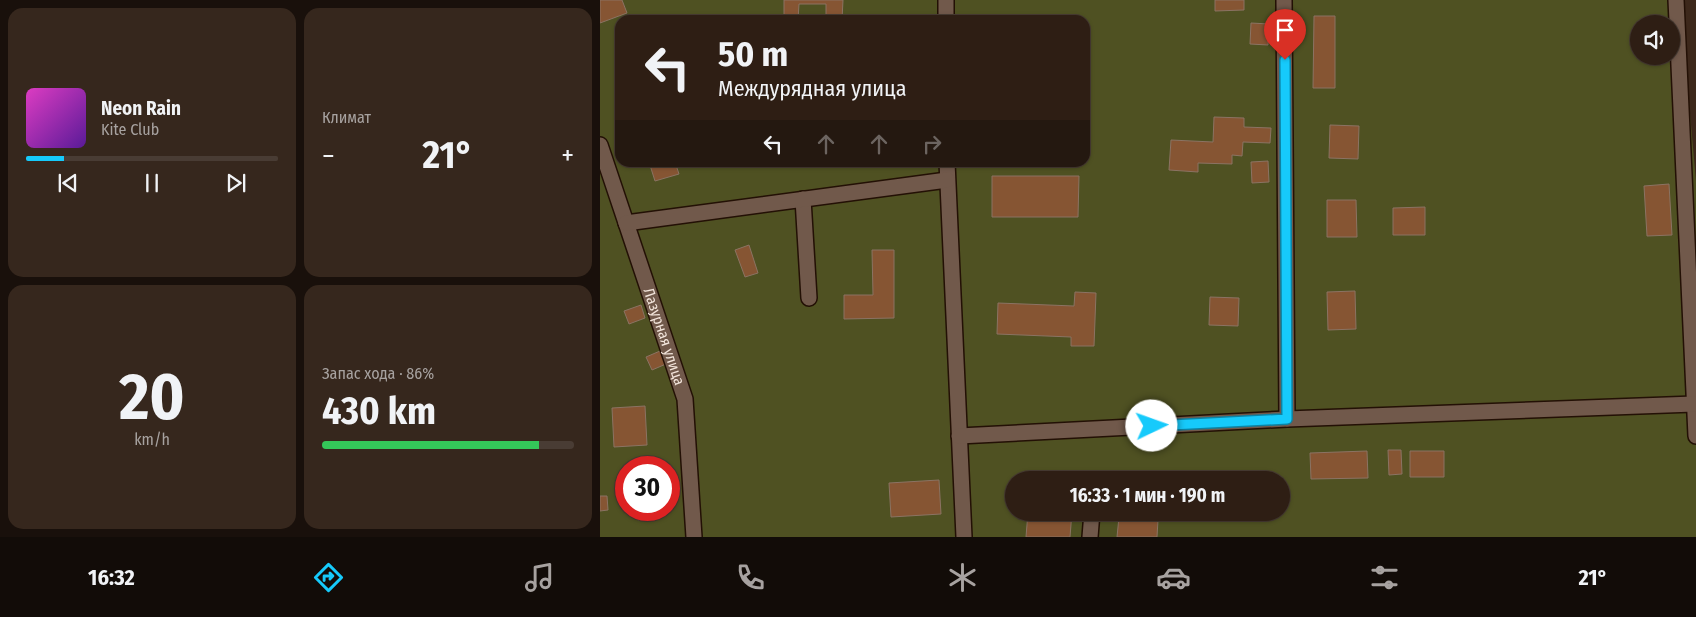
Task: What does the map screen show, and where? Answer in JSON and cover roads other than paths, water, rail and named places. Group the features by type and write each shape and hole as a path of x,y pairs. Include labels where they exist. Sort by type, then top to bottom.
{"street":[{"path":"946,0 946,15"},
{"path":"1284,0 1287,419"},
{"path":"1676,0 1696,436"},
{"name":"Лазурная улица","path":"600,144 685,399 694,537"},
{"path":"947,167 964,537"},
{"path":"626,223 947,180"},
{"path":"803,199 809,298"},
{"path":"959,436 1287,419 1694,404"},
{"path":"1090,537 1091,521"}]}
